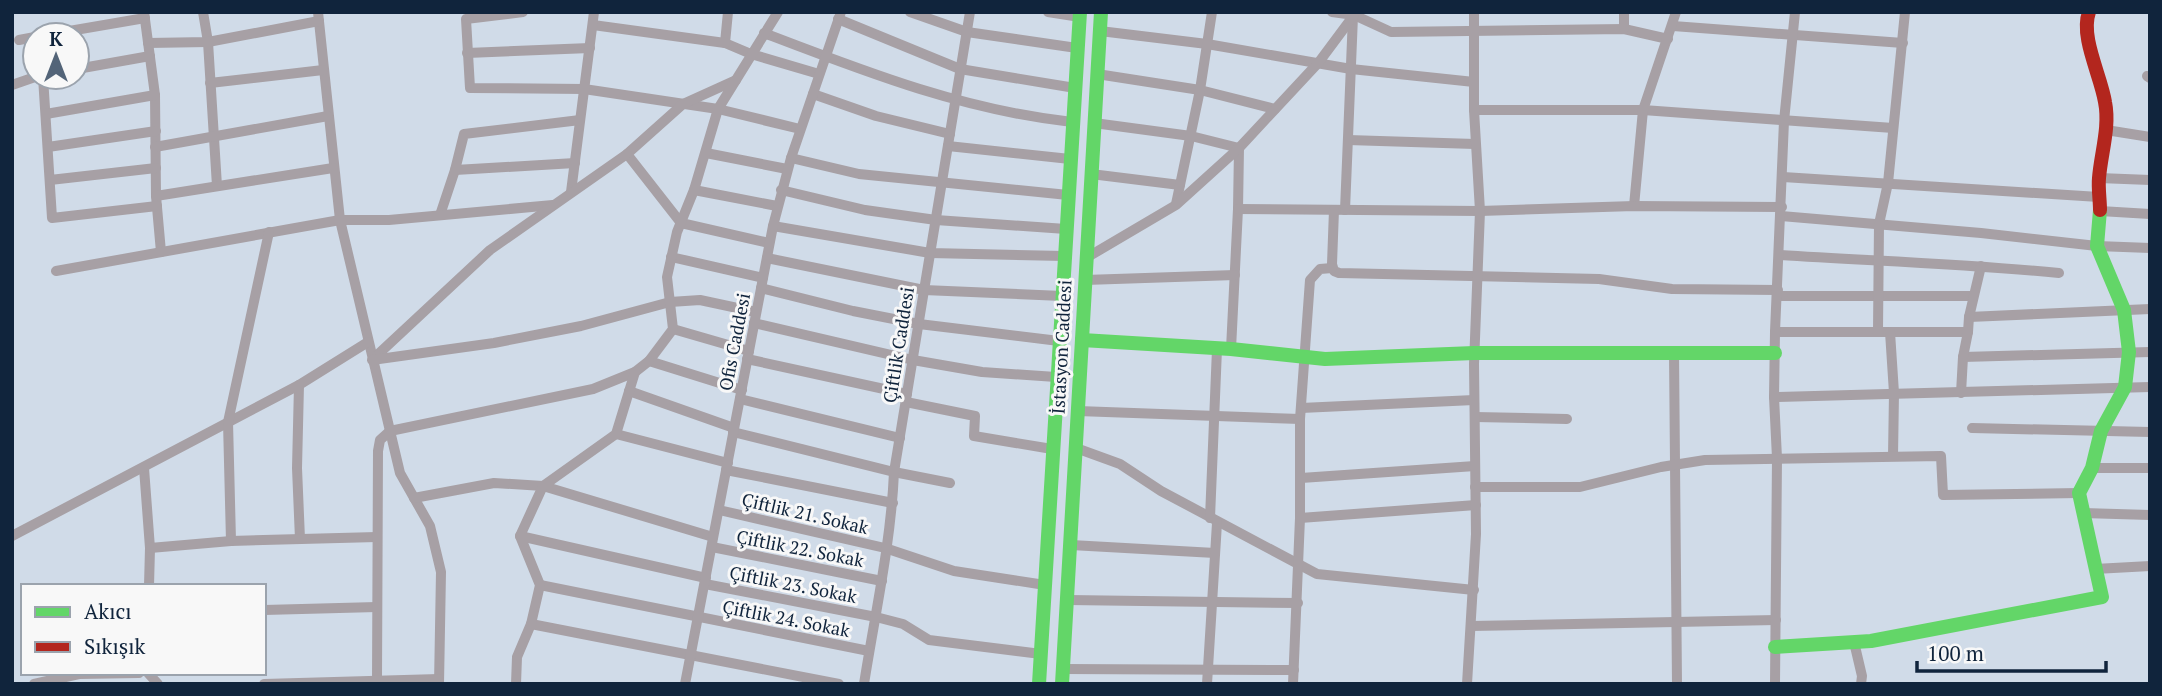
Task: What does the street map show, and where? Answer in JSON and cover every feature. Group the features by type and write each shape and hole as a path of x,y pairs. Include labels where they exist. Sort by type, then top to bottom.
{"street":[{"path":"204,12 212,138 218,186"},
{"path":"523,12 466,19 470,88 584,89 718,109 800,130"},
{"path":"571,192 594,12"},
{"path":"725,43 728,12"},
{"path":"381,682 377,537 379,446 383,436 390,431 593,389 635,372 649,361 673,329 667,277 671,257 718,109 778,12"},
{"path":"910,12 967,32 1077,48"},
{"name":"Çiftlik Caddesi","path":"864,684 882,581 893,503 894,472 970,12"},
{"path":"1039,684 1080,15 1048,12"},
{"name":"İstasyon Caddesi","path":"1062,676 1101,12"},
{"path":"1176,205 1200,90 1212,12"},
{"path":"1332,12 1354,14 1391,32 1624,29 1668,39"},
{"path":"1467,684 1474,590 1474,353 1480,211 1475,144 1474,12"},
{"path":"1624,12 1624,29"},
{"path":"1634,206 1643,110 1676,12"},
{"path":"1775,684 1775,332 1784,121 1795,12"},
{"path":"1878,331 1880,224 1888,183 1905,12"},
{"path":"1775,646 1871,641 2102,597 2079,493 2092,468 2101,431 2125,387 2129,352 2124,310 2097,246 2099,178 2106,130 2106,104 2087,34 2086,20 2089,12"},
{"path":"1087,258 1176,205 1239,148 1319,62 1354,14"},
{"path":"1332,268 1348,140 1354,14"},
{"path":"91,26 144,15 155,95 156,201 161,252"},
{"path":"839,16 960,69 1074,88"},
{"name":"Ofis Caddesi","path":"685,684 777,206 839,16"},
{"path":"148,43 208,42 318,17 340,220 400,473 430,526 441,572 439,681 264,684"},
{"path":"593,25 725,43 751,54 820,74"},
{"path":"1673,26 1903,43"},
{"path":"1100,31 1207,44 1351,69 1474,82"},
{"path":"764,33 955,101 1022,116 1072,122"},
{"path":"467,53 590,48"},
{"path":"91,66 150,55"},
{"path":"210,83 324,71"},
{"path":"1097,74 1200,90 1275,109"},
{"path":"372,360 490,250 627,154 683,104 736,80"},
{"path":"44,91 52,218 156,201 218,186 333,168"},
{"path":"813,94 876,116 950,134"},
{"path":"46,114 155,95"},
{"path":"1474,110 1643,110 1893,128"},
{"path":"155,146 328,117"},
{"path":"440,215 464,134 580,120"},
{"path":"1094,123 1191,136 1239,148"},
{"path":"2106,130 2150,136"},
{"path":"48,147 156,131"},
{"path":"1348,140 1475,144"},
{"path":"948,146 1070,159"},
{"path":"1207,684 1215,553 1215,417 1235,275 1239,148"},
{"path":"706,153 787,169"},
{"path":"627,154 681,223 769,243"},
{"path":"791,158 859,174 1068,195"},
{"path":"455,170 575,163"},
{"path":"50,180 156,168"},
{"path":"1091,174 1180,185"},
{"path":"1783,177 1888,183 2100,204 2150,214"},
{"path":"2099,178 2150,180"},
{"path":"694,190 777,206"},
{"path":"781,190 865,210 936,220 1066,229"},
{"path":"56,271 340,220 389,220 553,205"},
{"path":"1238,209 1480,211 1634,206 1781,211 2097,246 2150,248"},
{"path":"773,226 930,253 1064,256"},
{"path":"231,541 228,422 270,232"},
{"path":"1780,255 2059,273"},
{"path":"671,257 853,311 919,324 1059,341"},
{"path":"767,258 924,290 1062,296"},
{"path":"1961,393 1969,317 1981,266"},
{"path":"1293,684 1298,603 1300,413 1310,280 1320,269 1332,268 1339,273 1599,279 1672,289 1973,296"},
{"path":"1085,280 1235,275"},
{"path":"372,360 494,343 581,326 670,302 700,300 913,360 982,372 1056,377"},
{"path":"1969,317 2150,309"},
{"path":"673,329 748,355 975,416 974,436 1052,449"},
{"path":"1775,332 1968,332"},
{"path":"1890,332 1894,393 1893,456"},
{"path":"1082,340 1224,349 1305,358 1474,353 1775,353"},
{"path":"12,536 299,385 368,342"},
{"path":"1963,357 2150,352"},
{"path":"1674,353 1677,684"},
{"path":"649,361 741,394 900,438"},
{"path":"516,684 517,657 531,624 540,585 520,536 544,486 616,434 635,372"},
{"path":"299,385 297,468 300,539"},
{"path":"1774,397 2150,387"},
{"path":"629,391 734,430 950,484"},
{"path":"1078,411 1215,417 1474,400"},
{"path":"1475,417 1567,419"},
{"path":"1972,428 2150,432"},
{"path":"616,434 727,466 893,503"},
{"path":"1076,448 1121,464 1161,491 1317,574 1474,590"},
{"path":"1475,487 1580,487 1675,464 1705,460 1941,456 1943,495 2079,493"},
{"path":"1301,478 1475,467"},
{"path":"144,468 150,548 149,584"},
{"path":"2092,468 2150,468"},
{"name":"Çiftlik 22. Sokak","path":"414,498 494,483 544,486 713,542 882,581"},
{"path":"1300,518 1476,505"},
{"name":"Çiftlik 21. Sokak","path":"719,510 885,548 954,571 1045,584"},
{"path":"2083,513 2150,515"},
{"name":"Çiftlik 23. Sokak","path":"520,536 705,581 876,617 903,624 929,640 1041,654"},
{"path":"150,548 231,541 377,537"},
{"path":"1071,545 1215,553"},
{"path":"2095,569 2150,566"},
{"name":"Çiftlik 24. Sokak","path":"540,585 869,651"},
{"path":"1068,600 1298,603"},
{"path":"266,610 377,607"},
{"path":"1471,625 1776,620"},
{"path":"531,624 839,684"},
{"path":"1854,642 1862,676 1861,684"},
{"path":"1062,676 1208,670 1294,670"},
{"path":"34,684 74,675"}],"traffic: fast":[{"path":"1039,684 1080,12"},
{"path":"1062,684 1101,12"},
{"path":"1775,647 1871,641 2102,597 2079,493 2092,468 2101,431 2125,387 2129,352 2124,310 2097,246 2100,210"},
{"path":"1082,340 1231,349 1325,359 1474,353 1775,353"}],"traffic: jam":[{"path":"2089,12 2089,45 2106,111 2099,182 2100,210"}]}
